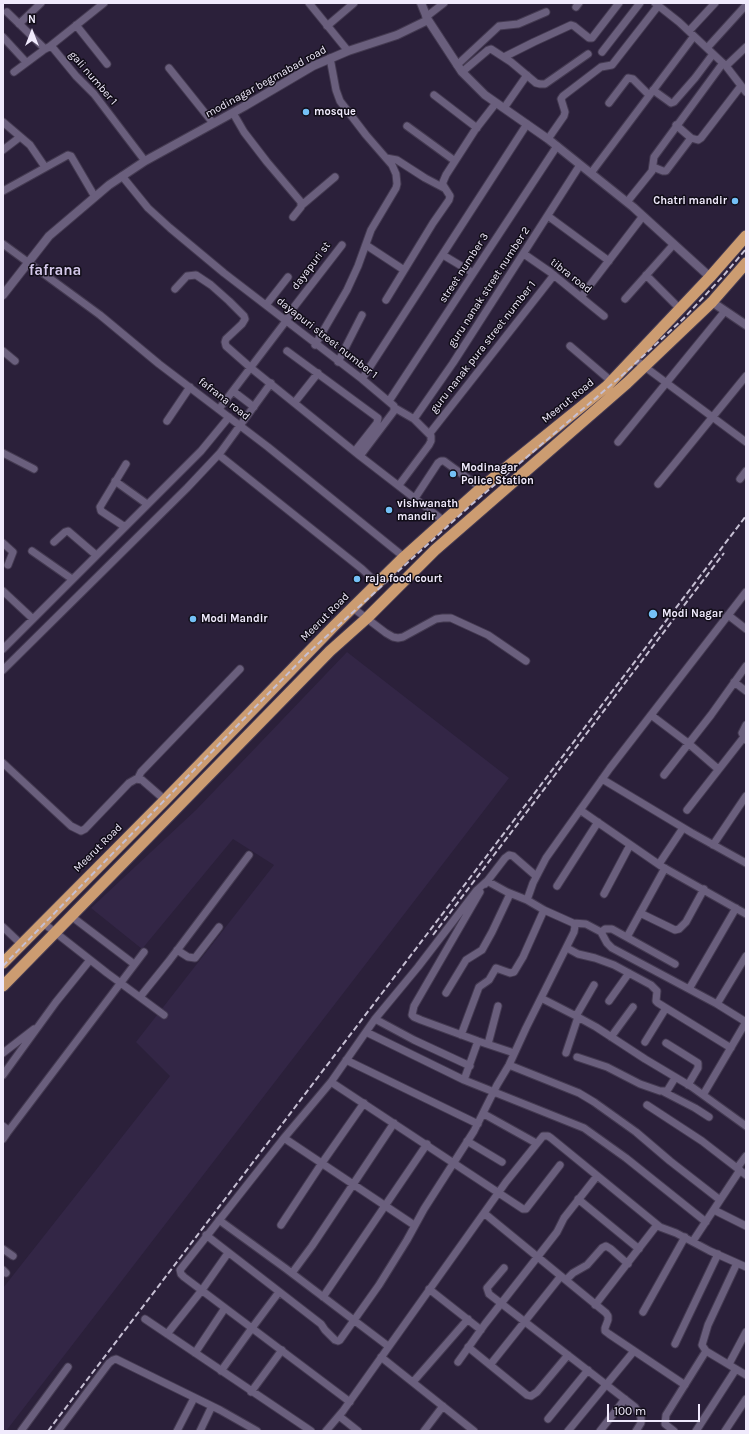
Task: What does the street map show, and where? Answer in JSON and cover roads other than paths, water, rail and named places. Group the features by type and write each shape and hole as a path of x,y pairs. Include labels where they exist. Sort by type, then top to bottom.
{"highway":[{"name":"Meerut Road","path":"3,963 42,922 165,800 325,635 404,557 481,488 611,381 710,277 746,236"},
{"path":"3,986 336,645 367,618 435,550 627,383 712,302 746,263"},
{"path":"325,635 336,645"}],"street":[{"path":"19,24 41,3"},
{"path":"14,72 104,3"},
{"path":"309,3 348,51"},
{"path":"327,26 354,3"},
{"path":"420,3 427,18 457,65 485,95 548,139 628,202 710,277"},
{"path":"427,18 444,3"},
{"path":"504,57 571,25 589,38 592,38 619,3"},
{"path":"602,52 640,3"},
{"path":"591,173 715,3"},
{"path":"548,139 564,116 565,112 561,100 563,96 601,67 612,65 656,4 692,34 725,65 744,89 698,140 691,138 676,125"},
{"path":"707,48 746,5"},
{"name":"gali number 1","path":"7,12 47,48 53,48 76,76 94,94 145,161"},
{"path":"457,65 499,26 518,24 546,12"},
{"name":"modinagar begmabad road","path":"3,293 49,236 95,197 122,176 145,161 233,113 291,78 330,58 396,35 427,18"},
{"path":"76,25 107,64"},
{"path":"3,37 26,62"},
{"path":"628,202 652,170 654,157 676,125 725,65 746,47"},
{"path":"462,72 488,50 492,49 536,83 545,84 588,54"},
{"path":"609,104 628,78 633,79 651,92 671,103 674,102 713,54"},
{"path":"315,344 347,290 373,225 397,184 393,168 340,101 336,90 330,58"},
{"path":"169,68 213,123"},
{"path":"504,108 527,75"},
{"path":"434,95 477,128"},
{"path":"444,188 443,182 455,161 496,103"},
{"path":"233,113 244,132 302,205"},
{"path":"3,122 30,145 45,166"},
{"path":"362,379 526,124"},
{"path":"408,126 455,161"},
{"path":"3,150 20,137"},
{"path":"653,167 666,171 691,138"},
{"name":"street number 3","path":"389,401 444,320 473,273 557,146"},
{"path":"3,191 45,166 67,155 70,155 95,197"},
{"path":"386,158 397,160 444,188 450,196 449,200 433,223 386,300"},
{"name":"guru nanak street number 2","path":"414,419 435,390 524,254 580,165"},
{"name":"dayapuri street number 1","path":"122,176 148,208 165,224 224,273 362,379 389,401 395,408 414,419 430,433"},
{"path":"293,216 302,205 335,176"},
{"path":"548,216 609,261"},
{"path":"581,297 643,216"},
{"name":"fafrana road","path":"3,244 28,261 50,280 100,315 268,447 404,557"},
{"path":"626,299 674,244"},
{"name":"dayapuri st","path":"219,409 342,245"},
{"path":"366,245 404,270"},
{"name":"tibra road","path":"524,254 554,275 604,316"},
{"path":"443,255 473,273"},
{"path":"175,289 187,276 196,275 211,285 244,316 244,321 226,339 225,344 251,368 444,521"},
{"name":"guru nanak pura street number 1","path":"430,433 554,275"},
{"path":"646,275 680,309"},
{"path":"266,305 288,277"},
{"path":"712,302 746,324"},
{"path":"618,442 726,311"},
{"path":"338,362 362,315"},
{"path":"570,346 611,381"},
{"path":"3,351 15,361"},
{"path":"287,351 378,418 377,423 358,453"},
{"path":"633,358 746,442"},
{"path":"295,402 318,373"},
{"path":"658,484 746,376"},
{"path":"3,670 187,488 219,454 271,383"},
{"path":"167,421 190,387"},
{"path":"233,391 254,407"},
{"path":"358,453 395,408"},
{"path":"3,649 201,451 229,417"},
{"path":"399,486 432,441 432,436 430,433"},
{"path":"3,452 34,469"},
{"path":"219,454 362,569 378,584"},
{"path":"415,498 438,463 441,461 444,461 481,488"},
{"path":"125,527 100,508 126,464"},
{"path":"740,479 746,471"},
{"path":"115,481 147,504"},
{"path":"54,542 68,531 96,555"},
{"path":"3,544 13,552 8,565"},
{"path":"32,551 72,579"},
{"path":"3,591 33,619"},
{"path":"527,900 528,893 546,858 602,779 746,593"},
{"path":"353,608 386,633 398,638 403,637 436,619 451,618 488,635 526,661"},
{"path":"728,615 746,629"},
{"path":"664,775 746,666"},
{"path":"3,762 71,826 81,831 88,826 134,779 138,778 141,772 240,668"},
{"path":"734,682 746,691"},
{"path":"652,715 688,743 718,770"},
{"path":"687,810 718,770 745,739 742,733 746,725"},
{"path":"138,778 165,800"},
{"path":"602,779 713,845 745,860"},
{"path":"713,845 746,796"},
{"path":"580,810 662,866 746,914"},
{"path":"557,886 598,822"},
{"path":"627,937 662,866 683,828"},
{"path":"604,894 630,845"},
{"path":"140,997 178,950 248,855"},
{"path":"514,1053 414,1017 412,1010 487,881 505,858 513,856 536,876"},
{"path":"487,881 510,894 527,900 544,910 573,923 586,924 601,932 607,944 612,948 717,1004 746,1022 703,1095"},
{"path":"350,1402 225,1308 180,1272 180,1270 284,1138 331,1082 375,1019 418,967 477,890 487,881"},
{"path":"640,913 675,930 679,930 686,922 704,889"},
{"path":"446,992 466,960 482,950 510,894"},
{"path":"689,989 736,908"},
{"path":"461,1035 479,988 489,980 496,968 510,973 514,972 523,957 544,910"},
{"path":"71,916 134,964"},
{"path":"42,922 120,983 164,1015"},
{"path":"206,1236 321,1324 335,1340 340,1340 379,1285 408,1240 414,1225 484,1114 567,948 574,932 575,926 573,923"},
{"path":"178,950 195,958 219,926"},
{"path":"3,928 21,944"},
{"path":"601,932 608,928 675,964"},
{"path":"567,948 578,954 602,960 655,988 657,991 656,1001 731,1048"},
{"path":"5,1136 144,952"},
{"path":"717,1004 746,956"},
{"path":"3,1075 90,960"},
{"path":"610,1001 629,973"},
{"path":"566,1053 577,1016 594,984"},
{"path":"541,998 577,1016 688,1085 746,1126"},
{"path":"488,1044 498,1006"},
{"path":"611,1037 633,1007"},
{"path":"645,1042 666,1008"},
{"path":"375,1019 414,1040 470,1066"},
{"path":"3,1054 40,1025"},
{"path":"366,1032 464,1080 584,1128 645,1173 706,1222"},
{"path":"464,1080 478,1041"},
{"path":"666,1043 698,1063 698,1068 688,1085"},
{"path":"577,1057 607,1067 650,1088 664,1092 709,1117"},
{"path":"346,1060 478,1124"},
{"path":"509,1065 579,1094 594,1102 636,1132 720,1200"},
{"path":"664,1092 670,1088 676,1078"},
{"path":"331,1082 427,1144 523,1209 526,1209 560,1166"},
{"path":"281,1225 364,1103"},
{"path":"647,1105 702,1141 746,1175"},
{"path":"484,1114 536,1143"},
{"path":"292,1273 312,1246 394,1123"},
{"path":"3,1126 7,1130 5,1136"},
{"path":"326,1431 350,1402 388,1346 499,1192 543,1136 548,1136 657,1225 746,1267"},
{"path":"284,1138 414,1225"},
{"path":"468,1141 502,1162"},
{"path":"323,1297 427,1144"},
{"path":"693,1241 714,1210 746,1156"},
{"path":"458,1362 537,1256 557,1232 564,1218 597,1176"},
{"path":"578,1199 639,1249"},
{"path":"714,1210 746,1226"},
{"path":"484,1213 606,1313 608,1316 605,1331 685,1385"},
{"path":"219,1220 388,1346"},
{"path":"595,1305 657,1225"},
{"path":"643,1312 685,1237"},
{"path":"490,1364 564,1278 587,1265 602,1248 606,1246 612,1249 628,1264"},
{"path":"3,1249 14,1256"},
{"path":"167,1334 202,1290 228,1253"},
{"path":"675,1344 718,1254"},
{"path":"737,1263 702,1340 702,1345 706,1351 746,1374"},
{"path":"504,1268 487,1288 489,1294 635,1407 641,1418 636,1431"},
{"path":"429,1289 481,1330"},
{"path":"221,1371 279,1292"},
{"path":"195,1353 225,1308"},
{"path":"145,1319 251,1392 311,1431"},
{"path":"413,1382 468,1319"},
{"path":"728,1364 746,1332"},
{"path":"468,1347 527,1395 531,1396 534,1396 568,1355"},
{"path":"251,1392 282,1350"},
{"path":"674,1431 665,1424 669,1410 706,1351"},
{"path":"568,1431 634,1352"},
{"path":"381,1357 474,1431"},
{"path":"58,1431 109,1363 116,1359 212,1406 257,1431"},
{"path":"21,1431 68,1367"},
{"path":"696,1431 736,1369"},
{"path":"548,1419 588,1370"},
{"path":"177,1431 194,1398"},
{"path":"600,1431 625,1399"},
{"path":"725,1431 746,1399"},
{"path":"200,1431 212,1406"},
{"path":"424,1431 443,1406"},
{"path":"739,1410 746,1414"},
{"path":"339,1416 358,1431"}],"railway":[{"path":"3,966 307,654 471,505 626,372 684,318 746,249"},
{"path":"48,1431 746,516"},
{"path":"433,935 724,553"}],"place":[{"name":"mosque","path":"306,112"},
{"name":"Chatri mandir","path":"735,201"},
{"name":"Modinagar Police Station","path":"453,474"},
{"name":"vishwanath mandir","path":"389,510"},
{"name":"raja food court","path":"357,579"},
{"name":"Modi Nagar","path":"653,614"},
{"name":"Modi Mandir","path":"193,619"}],"district":[{"name":"fafrana","path":"55,271"}]}
